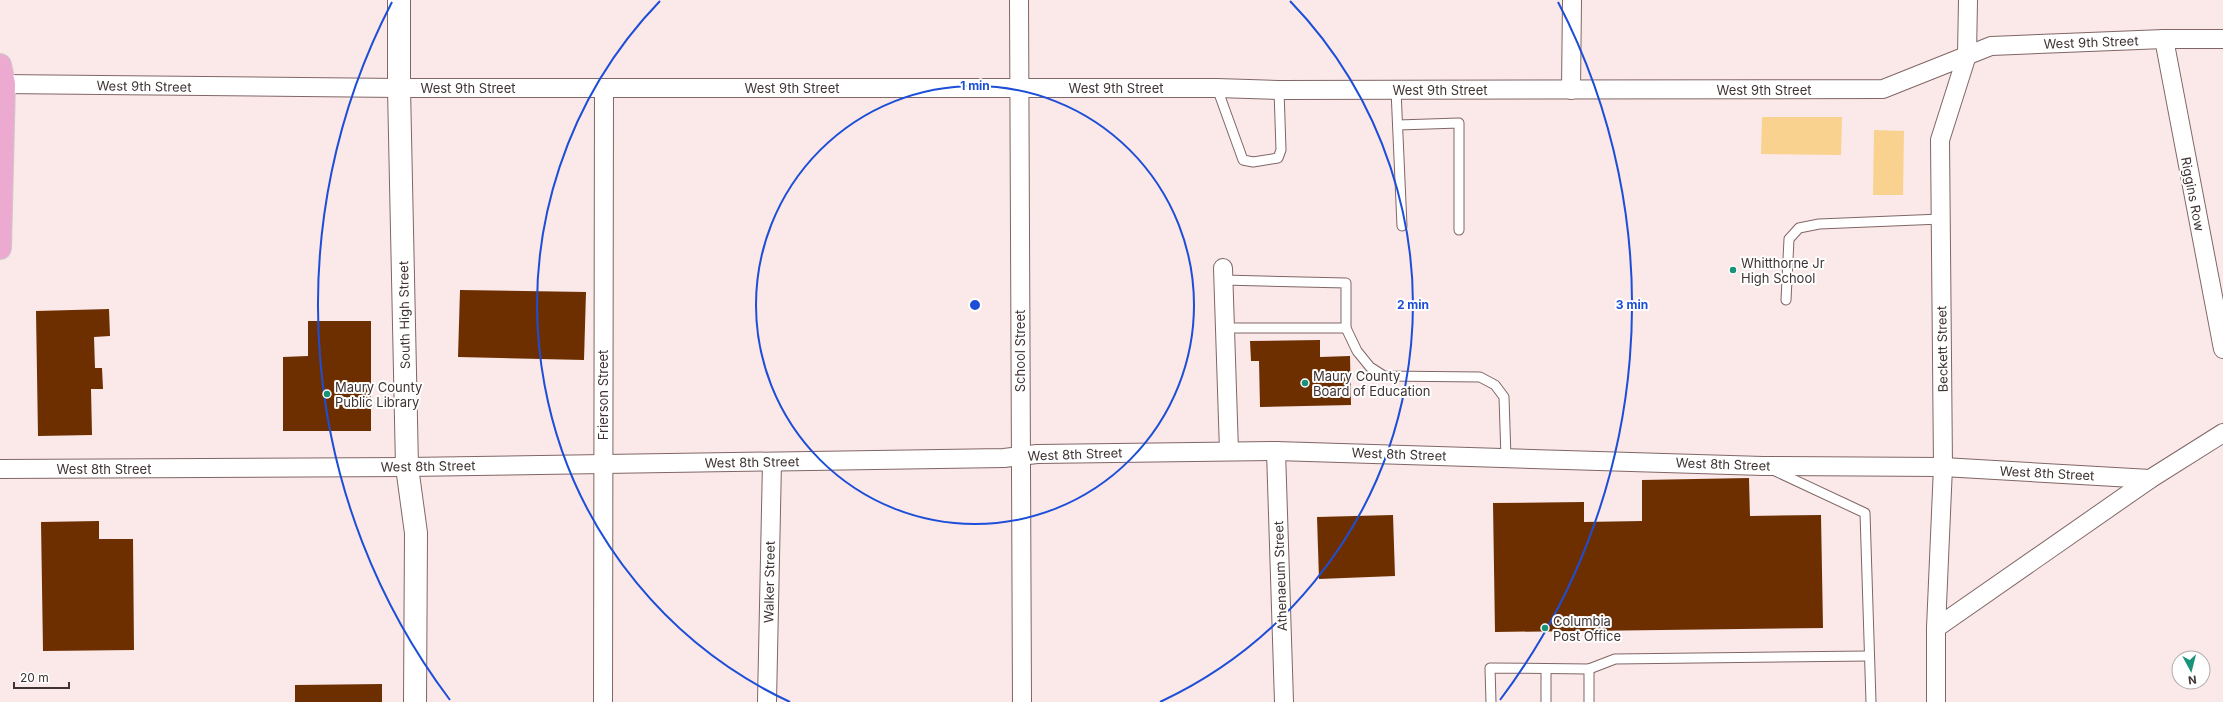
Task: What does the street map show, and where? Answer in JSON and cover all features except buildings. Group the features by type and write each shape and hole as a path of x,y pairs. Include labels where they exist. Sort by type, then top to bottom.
{"main road":[{"path":"0,248 1,78"}],"street":[{"name":"South High Street","path":"399,0 399,88 407,467 416,533 414,702"},
{"name":"School Street","path":"1019,0 1022,702"},
{"path":"1572,0 1572,90"},
{"name":"Beckett Street","path":"1936,702 1936,628 1943,467 1940,140 1967,55 1968,0"},
{"name":"West 9th Street","path":"1,78 399,88 1217,88 1279,90 1883,89 1991,46 2164,39 2223,39"},
{"name":"Riggins Row","path":"2164,39 2223,349"},
{"name":"Frierson Street","path":"603,702 604,88"},
{"path":"1223,274 1229,451"},
{"path":"1936,628 2150,478 2223,433"},
{"name":"West 8th Street","path":"0,469 407,467 603,463 772,462 1021,456 1037,454 1276,451 1763,466 1943,467 2150,478"},
{"name":"Athenaeum Street","path":"1276,451 1284,702"},
{"name":"Walker Street","path":"767,702 772,462"}],"lane":[{"path":"1217,88 1243,160 1253,162 1278,158 1281,150 1279,90"},
{"path":"1396,90 1402,226"},
{"path":"1398,125 1458,123 1459,230"},
{"path":"1786,300 1789,239 1799,228 1819,224 1941,219"},
{"path":"1223,274 1346,283 1346,328 1357,351 1370,368 1384,376 1480,377 1495,385 1504,397 1506,458"},
{"path":"1225,328 1346,328"},
{"path":"1763,466 1865,513 1871,702"},
{"path":"1491,702 1490,668 1589,669 1615,659 1869,656"},
{"path":"1546,669 1546,702"},
{"path":"1589,669 1589,702"}],"shaded area":[{"path":"1762,117 1842,117 1841,155 1761,154"},
{"path":"1874,130 1904,131 1903,195 1873,195"}],"place":[{"name":"Whitthorne Jr High School","path":"1733,270"},
{"name":"Maury County Board of Education","path":"1305,383"},
{"name":"Maury County Public Library","path":"327,394"},
{"name":"Columbia Post Office","path":"1545,628"}]}
